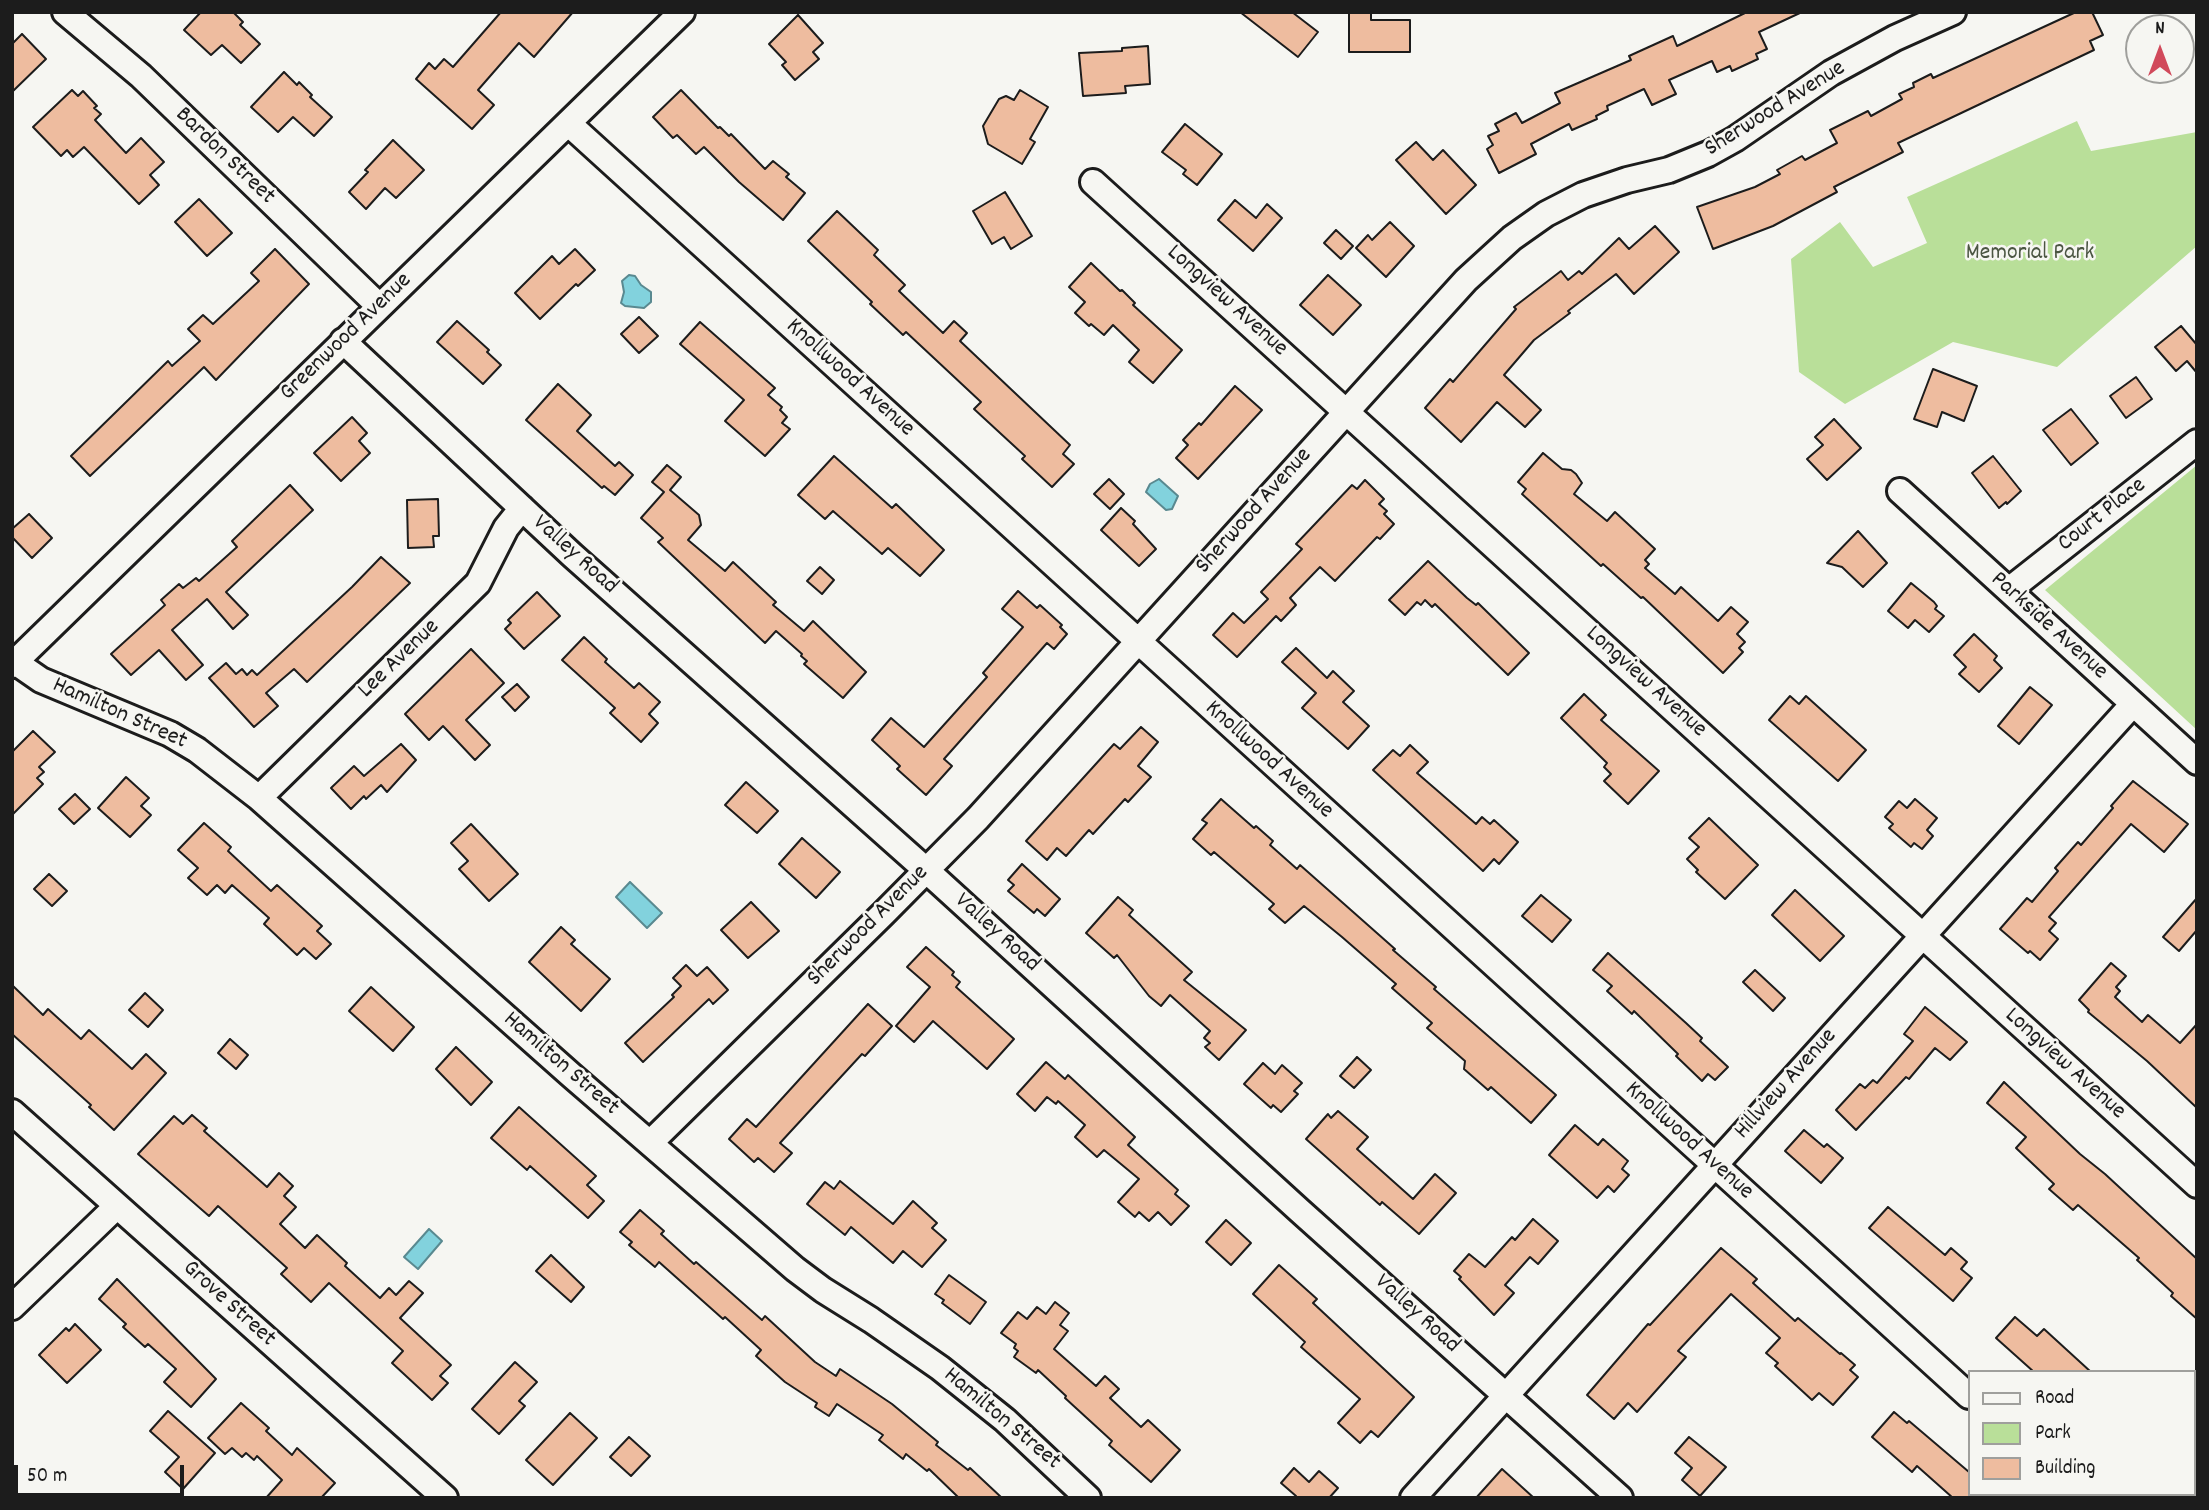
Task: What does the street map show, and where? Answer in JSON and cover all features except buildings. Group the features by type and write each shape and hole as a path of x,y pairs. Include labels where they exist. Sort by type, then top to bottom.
{"street":[{"name":"Bardon Street","path":"65,12 141,76 379,306"},
{"name":"Greenwood Avenue","path":"14,664 682,12"},
{"name":"Sherwood Avenue","path":"650,1143 978,818 1466,280 1512,238 1546,214 1583,195 1627,180 1669,170 1708,154 1735,139 1831,73 1895,38 1952,12"},
{"name":"Knollwood Avenue","path":"569,124 1968,1395"},
{"name":"Longview Avenue","path":"1093,182 2197,1185"},
{"name":"Valley Road","path":"344,341 522,508 1620,1498"},
{"name":"Court Place","path":"2008,590 2197,442"},
{"name":"Parkside Avenue","path":"1900,491 2197,762"},
{"name":"Lee Avenue","path":"259,798 478,583 506,528 522,508"},
{"name":"Hamilton Street","path":"14,664 52,685 170,734 197,750 259,798 795,1269 940,1368 1005,1420 1088,1498"},
{"name":"Hillview Avenue","path":"1413,1498 2133,704"},
{"name":"Grove Street","path":"12,1112 445,1498"},
{"path":"12,1307 117,1206"}],"green space":[{"name":"Memorial Park","path":"2077,121 2091,151 2197,132 2197,246 2057,367 1953,342 1845,404 1799,372 1791,259 1840,222 1873,267 1927,243 1907,197"},
{"path":"2197,465 2197,730 2045,590"}],"water":[{"path":"629,275 635,276 641,285 651,292 651,302 644,308 621,303 624,292 622,281"},
{"path":"1159,479 1178,496 1172,509 1166,510 1146,492 1150,484"},
{"path":"630,882 662,913 647,928 616,897"},
{"path":"429,1229 442,1241 418,1269 404,1257"}]}
